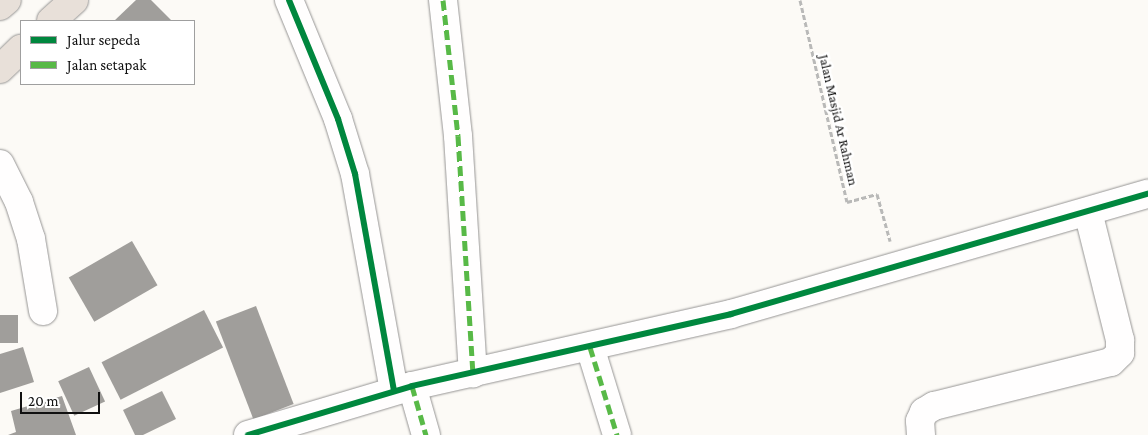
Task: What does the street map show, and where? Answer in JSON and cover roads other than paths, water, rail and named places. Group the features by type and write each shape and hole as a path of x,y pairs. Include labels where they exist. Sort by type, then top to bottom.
{"highway":[{"path":"0,6 7,0"},
{"path":"52,20 74,0"},
{"path":"0,69 20,50"}],"street":[{"path":"289,0 338,119 355,174 403,388 426,435"},
{"path":"443,0 458,136 473,374"},
{"path":"0,164 18,202 31,239 43,311"},
{"path":"248,435 403,388 473,374 731,314 1148,194"},
{"path":"921,435 920,421 924,412 934,406 1111,362 1120,353 1120,340 1088,212"},
{"path":"590,346 617,435"}]}
